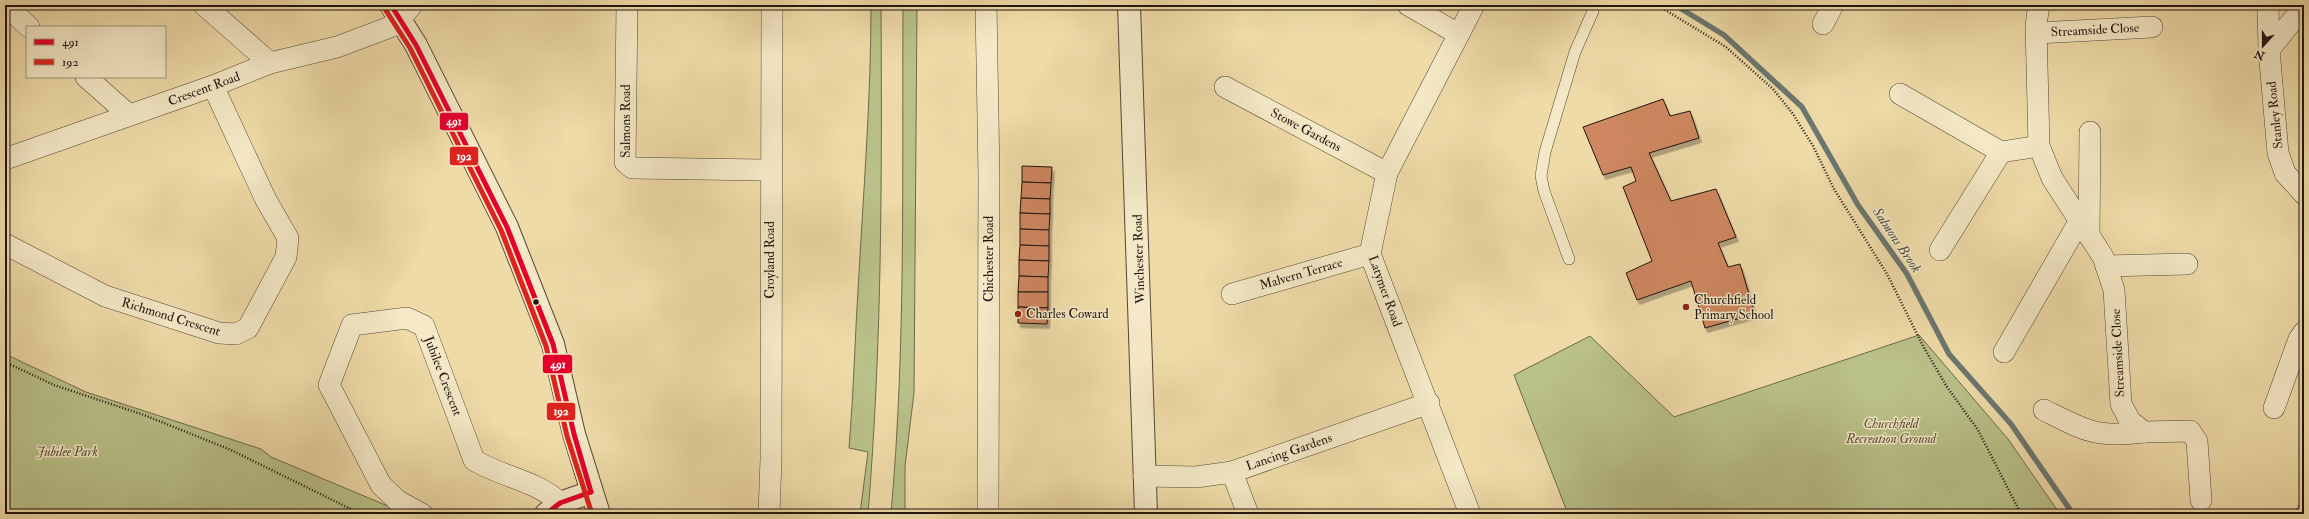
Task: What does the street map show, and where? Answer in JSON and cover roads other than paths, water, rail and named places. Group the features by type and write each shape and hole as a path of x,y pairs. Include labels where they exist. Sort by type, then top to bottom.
{"street":[{"path":"5,5 28,26"},
{"path":"204,5 270,63"},
{"name":"Salmons Road","path":"627,5 625,162 632,168 770,170"},
{"name":"Croyland Road","path":"769,514 771,459 770,170 772,5"},
{"name":"Chichester Road","path":"986,5 989,176 988,514"},
{"name":"Winchester Road","path":"1129,5 1138,237 1146,514"},
{"path":"1408,5 1458,34"},
{"name":"Latymer Road","path":"1470,514 1429,403 1370,254 1387,173 1474,5"},
{"path":"1823,24 1834,5"},
{"name":"Streamside Close","path":"2039,5 2037,34 2039,146 2052,178 2103,257 2114,290 2121,404 2130,421 2144,432"},
{"name":"Stanley Road","path":"2268,5 2269,50 2278,153 2285,173 2304,194"},
{"path":"2269,50 2304,6"},
{"path":"402,9 507,227 553,344 574,434 599,514"},
{"name":"Crescent Road","path":"5,159 213,86 270,63 337,47 390,27 402,9"},
{"name":"Streamside Close","path":"2037,34 2152,27"},
{"path":"87,78 129,115"},
{"name":"Richmond Crescent","path":"5,244 105,296 219,333 236,334 248,328 286,257 288,238 266,200 213,86"},
{"name":"Stowe Gardens","path":"1225,87 1387,173"},
{"path":"1900,94 2001,152 2039,146"},
{"path":"2004,352 2084,229 2090,132"},
{"path":"1940,250 2001,152"},
{"name":"Malvern Terrace","path":"1232,294 1370,254"},
{"path":"2106,266 2187,264"},
{"name":"Jubilee Crescent","path":"422,514 398,501 381,485 329,385 352,325 406,318 424,326 474,460 488,469 550,493 553,508"},
{"path":"2274,408 2299,339 2304,332"},
{"name":"Lancing Gardens","path":"1144,476 1196,476 1232,472 1429,403"},
{"path":"2044,410 2082,430 2098,434 2190,431 2197,441 2201,500"},
{"path":"1232,472 1248,514"},
{"path":"553,508 591,492"}],"lane":[{"path":"1569,259 1544,192 1541,176 1545,152 1575,52 1593,11 1593,5"}],"waterway":[{"name":"Salmons Brook","path":"1675,5 1724,35 1802,107 1858,205 1907,274 1949,354 2011,424 2073,514"}],"place":[{"name":"Churchfield Primary School","path":"1686,307"},
{"name":"Charles Coward","path":"1018,314"}],"park label":[{"name":"Churchfield Recreation Ground","path":"1891,432"},
{"name":"Jubilee Park","path":"67,452"}]}
